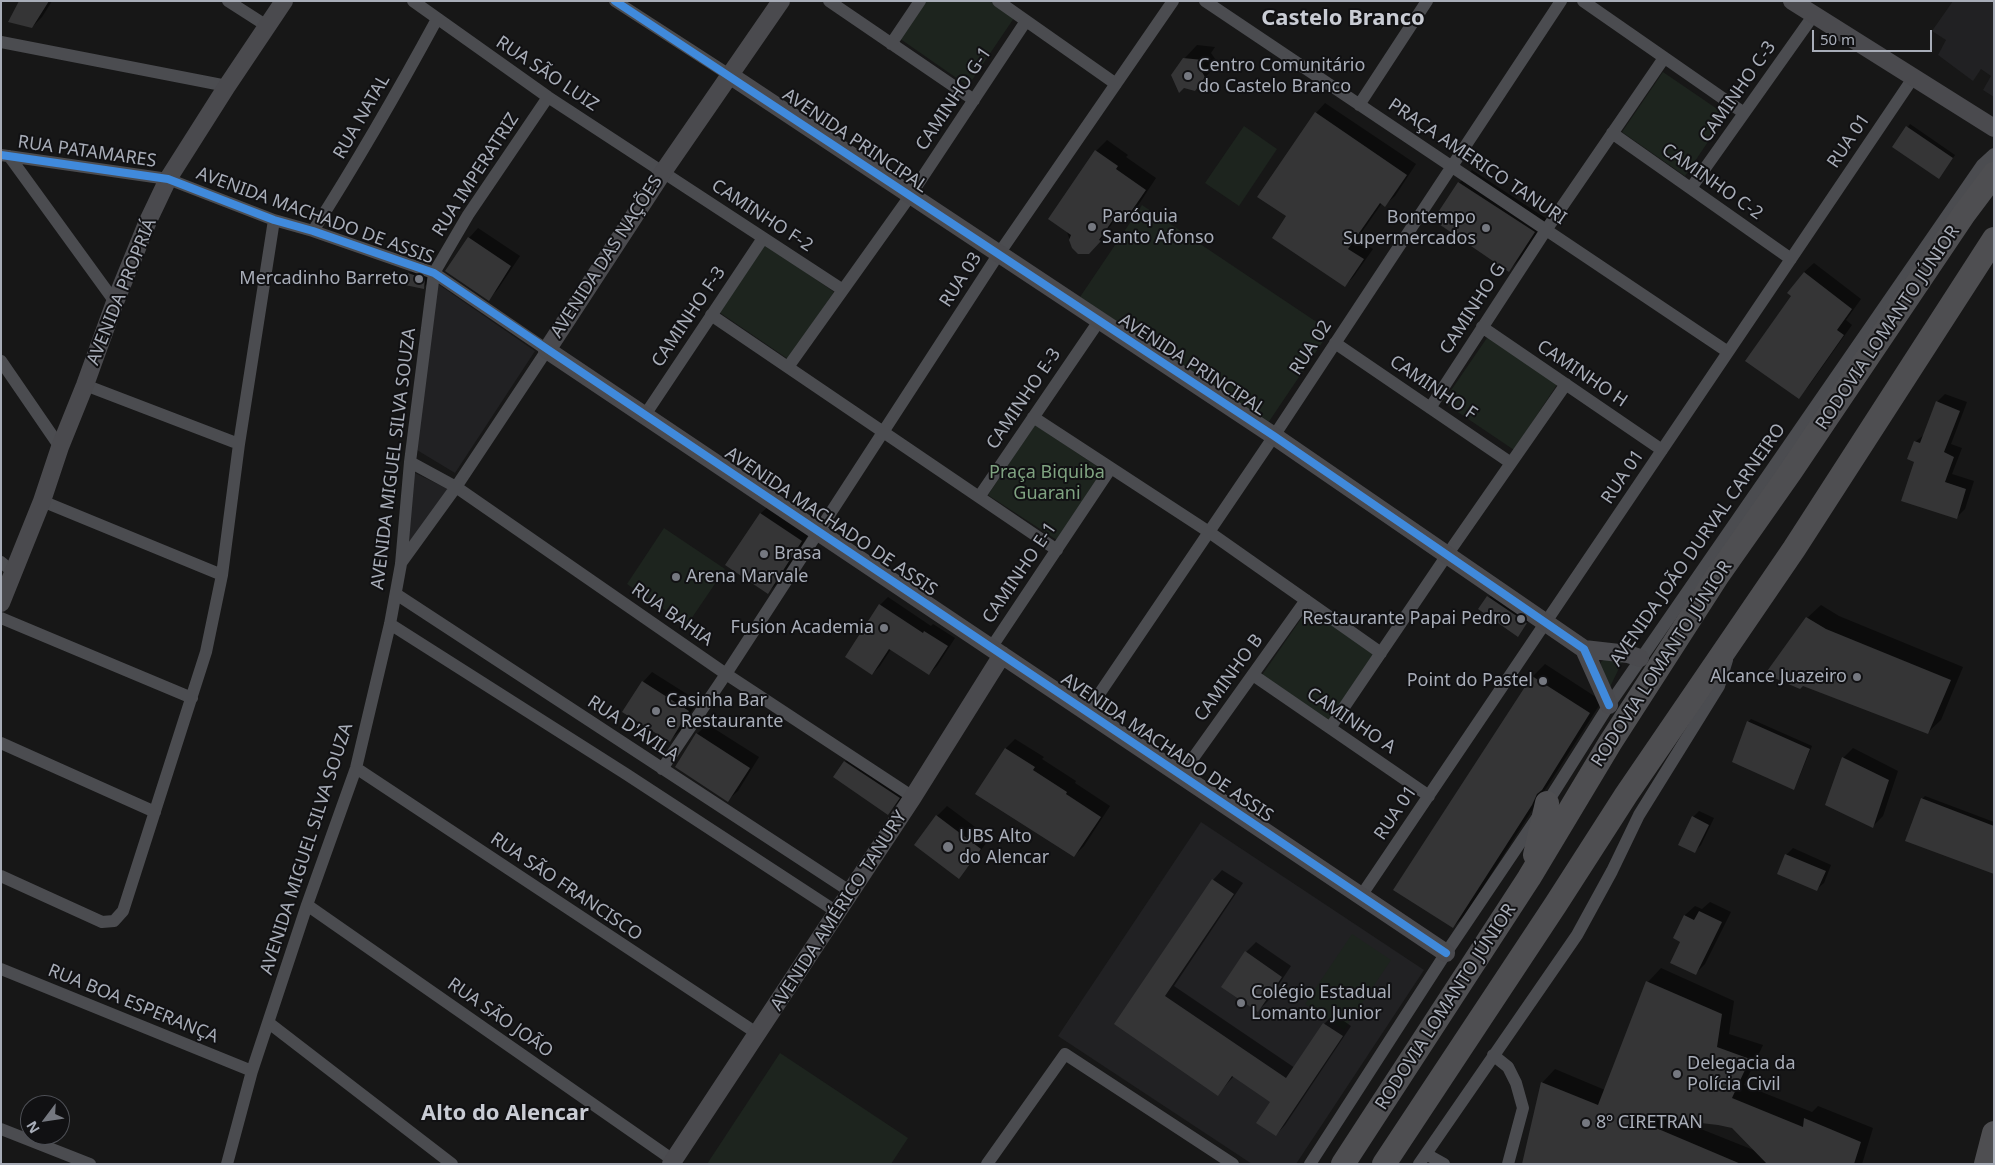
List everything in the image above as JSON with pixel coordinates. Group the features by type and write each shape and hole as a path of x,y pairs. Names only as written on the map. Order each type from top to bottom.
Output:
{"highway":[{"name":"RODOVIA LOMANTO JÚNIOR","path":"1343,1164 1505,916 1610,743 1718,575 1791,471 1964,214 1994,174"},
{"name":"RODOVIA LOMANTO JÚNIOR","path":"1384,1164 1674,723 1734,639 1994,239"},
{"path":"1529,878 1547,803"},
{"path":"1986,1164 1994,1133"}],"street":[{"path":"228,1 267,26"},
{"name":"AVENIDA PROPRIÁ","path":"3,593 7,567 42,502 60,448 115,302 148,221 168,179 284,1"},
{"name":"RUA SÃO LUIZ","path":"413,1 548,97 663,172"},
{"name":"AVENIDA DAS NAÇÕES","path":"401,564 456,486 663,172 781,1"},
{"path":"829,1 974,100"},
{"path":"891,44 920,1"},
{"path":"998,1 1116,84"},
{"name":"RUA 03","path":"662,769 819,532 998,255 1173,1"},
{"name":"PRAÇA AMERICO TANURI","path":"1206,1 1728,352"},
{"name":"RUA 02","path":"1087,712 1274,436 1561,1"},
{"path":"1583,1 1744,113"},
{"path":"1792,1 1813,16 1994,128"},
{"path":"619,2 730,76"},
{"path":"1359,104 1421,3"},
{"name":"CAMINHO C-3","path":"1691,188 1813,16"},
{"name":"RUA NATAL","path":"313,231 399,90 437,19"},
{"name":"CAMINHO G-1","path":"788,367 910,196 1026,21"},
{"path":"2,42 227,86"},
{"name":"CAMINHO G","path":"1430,408 1546,230 1664,58"},
{"name":"AVENIDA PRINCIPAL","path":"730,76 1274,436 1584,649"},
{"name":"RUA 01","path":"1362,896 1913,78"},
{"name":"RUA IMPERATRIZ","path":"434,273 468,215 548,97"},
{"name":"CAMINHO C-2","path":"1612,133 1791,259"},
{"name":"AVENIDA JOÃO DURVAL CARNEIRO","path":"1310,1164 1446,953 1547,803 1608,705 1982,165 1994,154"},
{"path":"5,156 115,302"},
{"name":"RUA PATAMARES","path":"5,156 168,179"},
{"name":"CAMINHO F-2","path":"663,172 843,290"},
{"name":"AVENIDA MACHADO DE ASSIS","path":"168,179 274,220 313,231 434,273 1446,953"},
{"path":"1,876 102,922 114,921 123,911 206,652 222,575 239,444 274,220"},
{"name":"CAMINHO F-3","path":"644,415 763,238"},
{"name":"AVENIDA MIGUEL SILVA SOUZA","path":"227,1164 252,1071 307,905 356,768 390,624 401,564 410,462 434,273"},
{"path":"711,315 1057,550"},
{"name":"CAMINHO E-3","path":"979,497 1099,321"},
{"name":"CAMINHO H","path":"1482,327 1662,450"},
{"name":"CAMINHO F","path":"1335,343 1511,463"},
{"path":"1,361 60,448"},
{"path":"1330,728 1566,384"},
{"path":"85,385 239,444"},
{"path":"1034,417 1209,532 1381,653"},
{"name":"RUA BAHIA","path":"410,462 456,486 726,674 913,797"},
{"name":"CAMINHO E-1","path":"997,652 1057,550 1111,468"},
{"path":"42,502 222,575"},
{"name":"RUA D'ÁVILA","path":"396,594 850,892"},
{"name":"CAMINHO B","path":"1181,775 1306,600"},
{"path":"1,618 192,698"},
{"path":"390,624 837,912"},
{"path":"1444,1164 1423,1159 1577,935 1639,816 1719,686 1734,639"},
{"path":"1608,705 1584,649 1628,654 1640,658"},
{"name":"AVENIDA AMÉRICO TANURY","path":"672,1162 913,797 997,652"},
{"name":"CAMINHO A","path":"1253,675 1429,796"},
{"path":"1,743 155,812"},
{"name":"RUA SÃO FRANCISCO","path":"356,768 758,1034"},
{"path":"681,810 693,789"},
{"name":"RUA SÃO JOÃO","path":"307,905 672,1162"},
{"name":"RUA BOA ESPERANÇA","path":"1,969 252,1071"},
{"path":"269,1023 452,1164"},
{"path":"987,1164 1064,1054 1232,1164"},
{"path":"1493,1055 1508,1067 1516,1084 1523,1108 1508,1164"},
{"path":"1,1129 90,1164"}],"shaded area":[{"path":"1953,1 1994,1 1994,97 1983,90 1991,76 1981,69 1973,81 1938,55 1946,40 1932,31"},
{"path":"435,282 535,351 455,473 412,447"},
{"path":"413,472 450,490 405,551"},
{"name":"Colégio Estadual Lomanto Junior","path":"1201,822 1424,970 1296,1164 1252,1164 1058,1036"}],"green space":[{"path":"924,1 990,1 1014,18 968,86 899,38"},
{"path":"1663,72 1726,115 1685,176 1622,132"},
{"path":"1244,126 1277,149 1239,206 1205,183"},
{"path":"1142,205 1330,331 1268,423 1080,297"},
{"path":"763,242 834,292 788,359 716,310"},
{"path":"1489,335 1558,383 1514,450 1443,402"},
{"name":"Praça Biquiba Guarani","path":"1035,425 1106,472 1060,542 988,495"},
{"name":"Arena Marvale","path":"664,528 725,569 687,625 627,584"},
{"path":"1310,606 1376,651 1328,721 1262,675"},
{"path":"1606,658 1623,660 1610,687 1600,667 1601,662"},
{"path":"1352,934 1391,960 1344,1030 1305,1004"},
{"path":"780,1053 908,1138 891,1164 707,1164"}],"building":[{"path":"19,1 49,1 32,28 8,22"},
{"name":"Centro Comunitário do Castelo Branco","path":"1183,58 1203,60 1199,67 1205,77 1195,91 1184,88 1179,93 1171,75"},
{"path":"1315,112 1407,175 1385,207 1380,203 1348,249 1364,259 1345,287 1272,238 1286,216 1257,197"},
{"path":"1906,126 1953,158 1939,179 1892,147"},
{"path":"1095,150 1118,166 1116,169 1146,190 1126,219 1117,214 1099,240 1101,241 1089,254 1078,254 1072,248 1069,240 1071,235 1048,219"},
{"name":"Bontempo Supermercados","path":"1458,182 1535,232 1509,272 1433,220"},
{"path":"468,237 511,266 489,301 445,271"},
{"path":"1804,272 1852,309 1837,330 1844,335 1799,399 1745,361 1791,296 1787,293"},
{"path":"408,273 425,279 424,289 405,285"},
{"path":"1936,401 1960,411 1944,452 1954,457 1945,482 1966,489 1957,519 1901,501 1914,462 1907,459 1914,441 1920,443"},
{"name":"Brasa","path":"760,513 802,541 768,594 725,565"},
{"path":"1487,596 1527,623 1518,637 1478,609"},
{"path":"879,604 923,633 924,631 948,646 929,675 889,649 872,675 845,657"},
{"name":"Alcance Juazeiro","path":"1806,617 1826,629 1951,680 1928,734 1803,686 1800,689 1765,674"},
{"path":"1532,676 1590,713 1453,928 1393,890"},
{"name":"Casinha Bar e Restaurante","path":"642,681 689,711 670,742 622,712"},
{"path":"1747,721 1810,749 1794,790 1732,762"},
{"path":"696,733 750,768 728,802 675,767"},
{"path":"1005,748 1035,767 1033,770 1101,817 1074,857 975,794"},
{"path":"1842,757 1889,780 1873,828 1825,805"},
{"path":"844,761 900,798 888,815 833,777"},
{"path":"1921,798 1994,826 1994,874 1905,841"},
{"name":"UBS Alto do Alencar","path":"936,815 981,849 959,879 914,845"},
{"path":"1692,816 1709,825 1695,853 1678,845"},
{"path":"1785,854 1826,871 1817,891 1777,874"},
{"path":"1212,879 1234,894 1165,996 1286,1078 1323,1023 1343,1036 1276,1136 1256,1123 1270,1102 1232,1076 1218,1096 1114,1024"},
{"path":"1699,911 1722,922 1696,975 1670,963 1680,942 1673,938 1684,915 1694,920"},
{"path":"1245,951 1282,977 1258,1012 1221,987"},
{"name":"Delegacia da Polícia Civil","path":"1646,981 1722,1014 1717,1047 1750,1059 1732,1098 1803,1127 1804,1118 1861,1142 1854,1164 1767,1164 1732,1128 1623,1114 1741,1164 1522,1164 1541,1082 1598,1105"}],"cycle path":[{"path":"615,1 1274,436 1584,649 1609,705"},
{"path":"1,155 168,179 274,220 313,231 434,273 1446,953"}],"place":[{"name":"Centro Comunitário do Castelo Branco","path":"1188,76"},
{"name":"Paróquia Santo Afonso","path":"1092,227"},
{"name":"Bontempo Supermercados","path":"1486,228"},
{"name":"Mercadinho Barreto","path":"419,279"},
{"name":"Brasa","path":"764,554"},
{"name":"Arena Marvale","path":"676,577"},
{"name":"Restaurante Papai Pedro","path":"1521,619"},
{"name":"Fusion Academia","path":"884,628"},
{"name":"Alcance Juazeiro","path":"1857,677"},
{"name":"Point do Pastel","path":"1543,681"},
{"name":"Casinha Bar e Restaurante","path":"656,711"},
{"name":"UBS Alto do Alencar","path":"948,847"},
{"name":"Colégio Estadual Lomanto Junior","path":"1241,1003"},
{"name":"Delegacia da Polícia Civil","path":"1677,1074"},
{"name":"8º CIRETRAN","path":"1586,1123"}],"district":[{"name":"Castelo Branco","path":"1343,19"},
{"name":"Alto do Alencar","path":"505,1114"}]}
